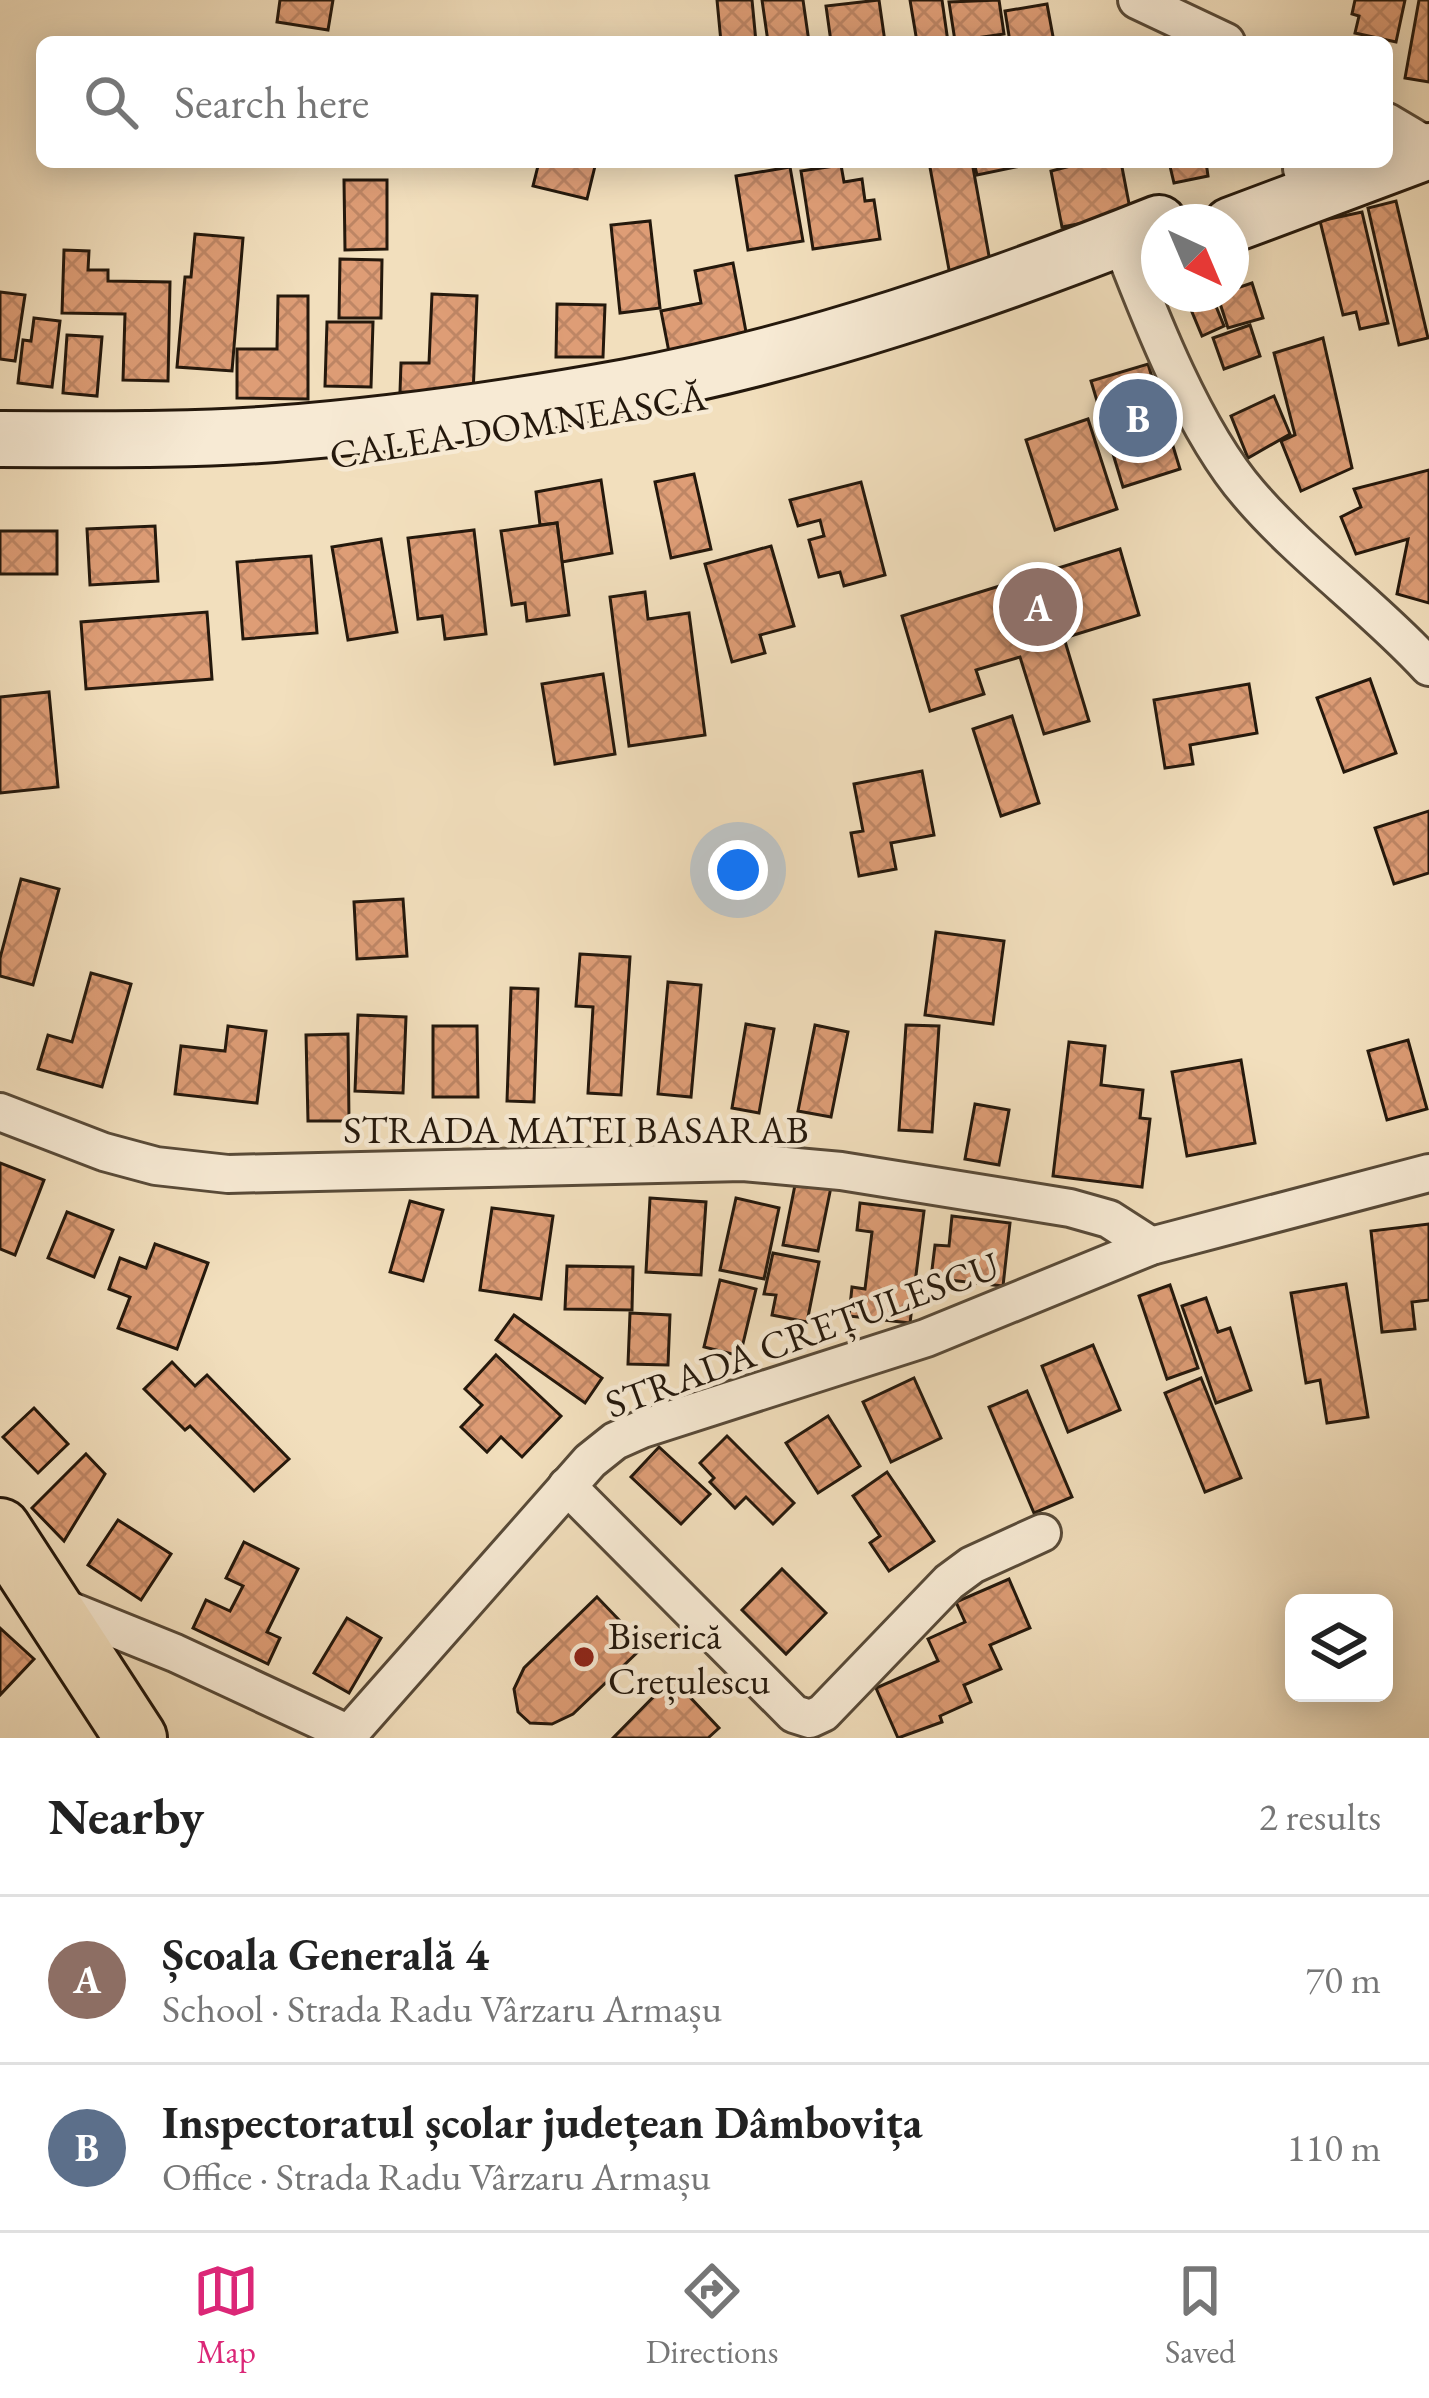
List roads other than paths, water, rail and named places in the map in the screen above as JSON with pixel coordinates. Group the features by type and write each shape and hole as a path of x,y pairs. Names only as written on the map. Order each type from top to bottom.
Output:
{"main road":[{"path":"1224,204 1301,168"},
{"path":"1249,216 1345,168"},
{"path":"0,439 271,434 429,418 630,386 876,322 1141,241"},
{"name":"CALEA DOMNEASCĂ","path":"0,468 271,462 434,445 621,417 759,385 922,338 1141,242"},
{"path":"0,1529 136,1738"}],"street":[{"path":"1137,0 1213,36"},
{"path":"1163,312 1176,367 1233,475 1270,518 1429,667"},
{"name":"STRADA MATEI BASARAB","path":"0,1112 104,1152 156,1166 228,1174 742,1162 841,1171 1070,1208 1109,1219 1151,1246"},
{"path":"1151,1246 1429,1174"},
{"name":"STRADA CREȚULESCU","path":"50,1603 175,1652 349,1734 590,1460 615,1441 926,1338 1151,1246"},
{"path":"567,1486 794,1714 810,1720 823,1713 949,1582 972,1565 1042,1533"}],"place":[{"name":"Inspectoratul școlar județean Dâmbovița","path":"1138,418"},
{"name":"Școala Generală 4","path":"1038,607"},
{"name":"Biserică Crețulescu","path":"584,1657"}]}
